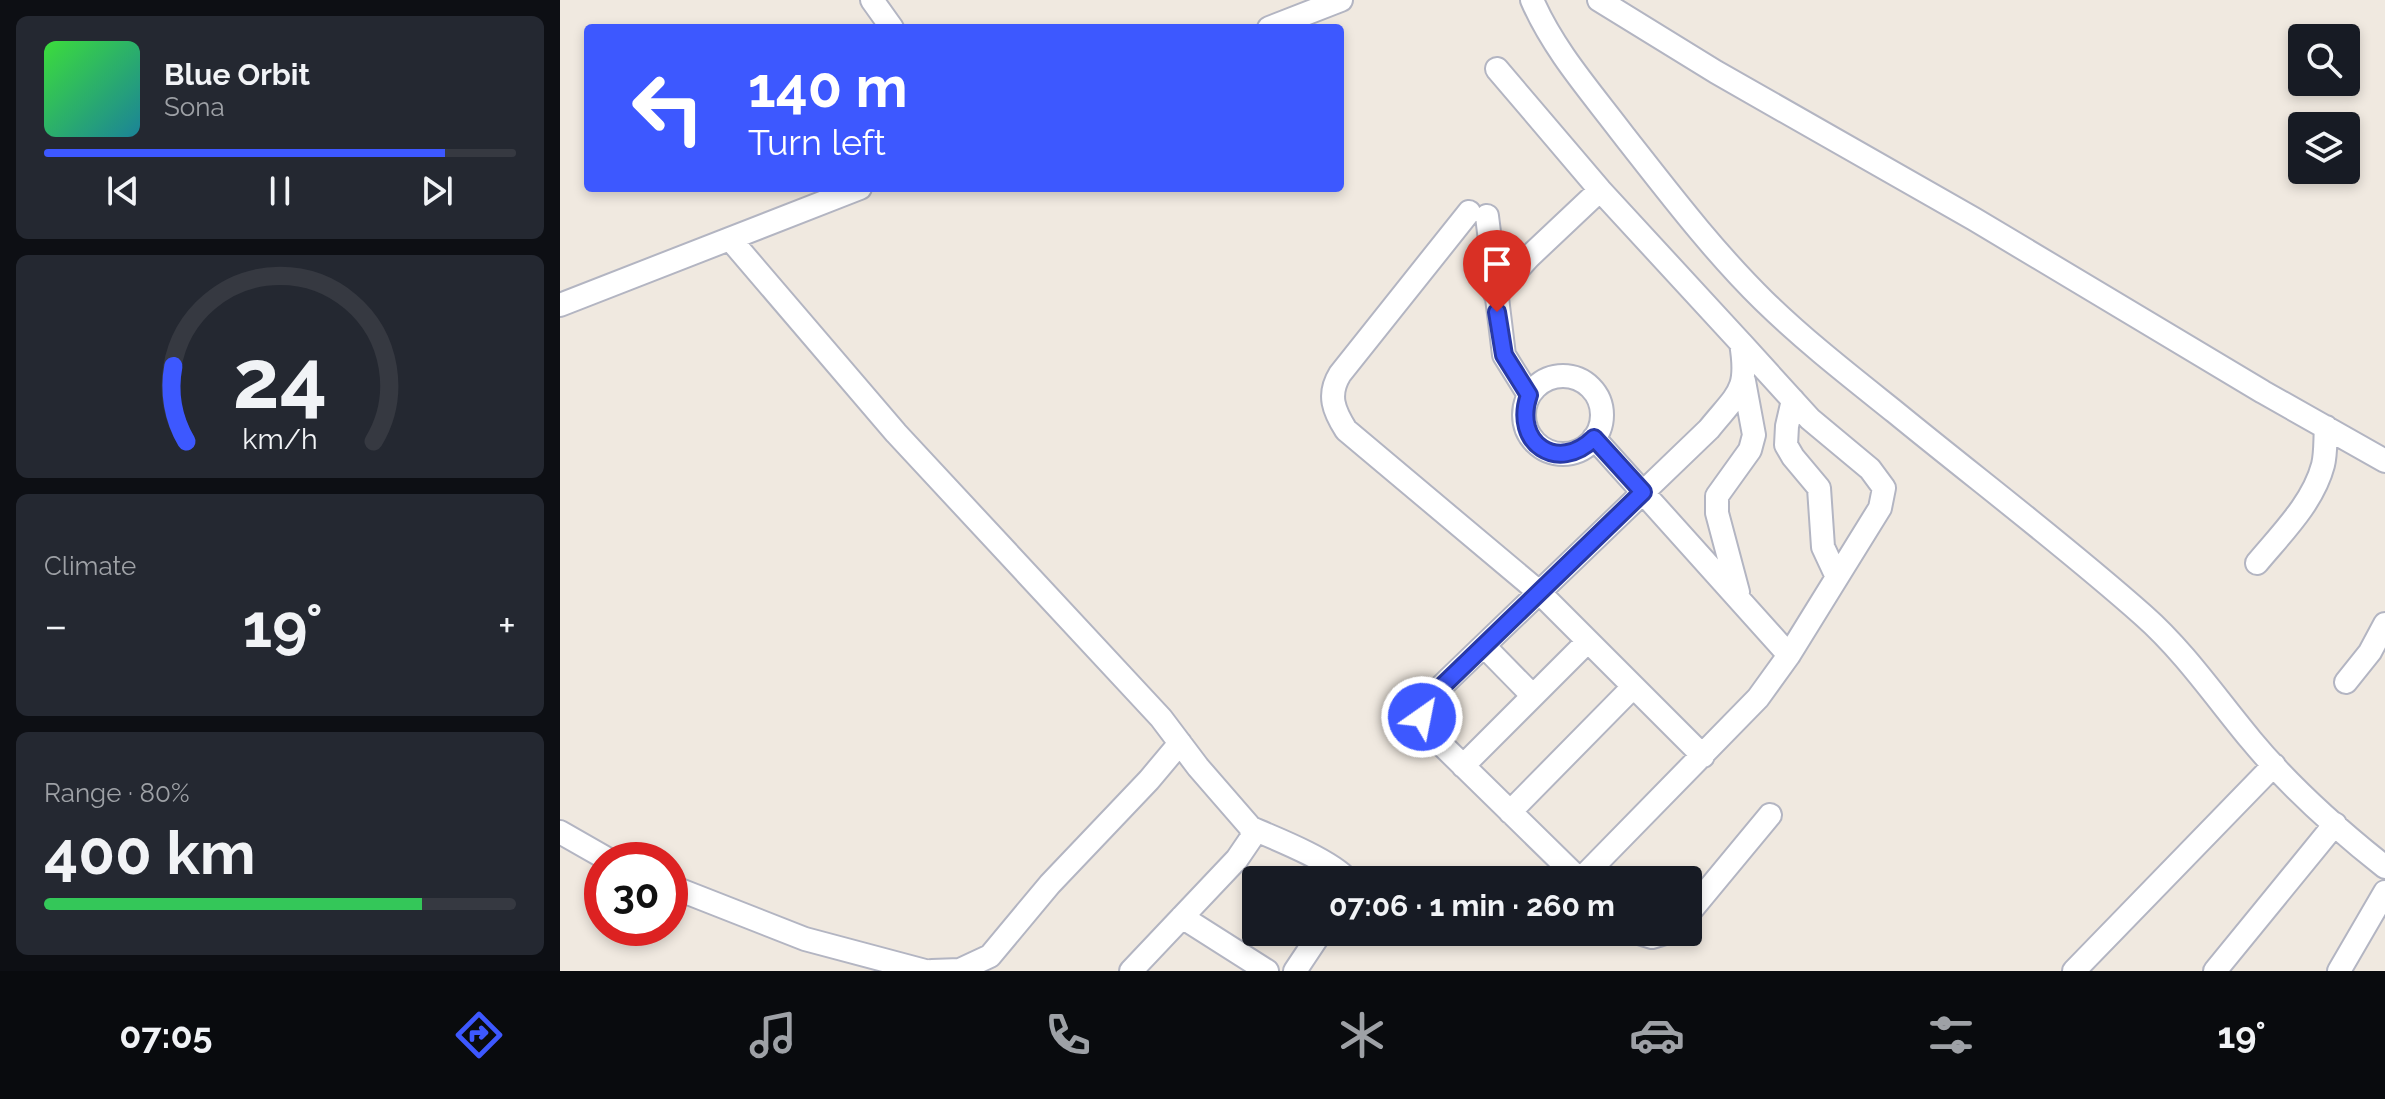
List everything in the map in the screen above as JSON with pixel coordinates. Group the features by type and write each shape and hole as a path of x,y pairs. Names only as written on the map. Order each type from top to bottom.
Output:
{"street":[{"path":"872,0 889,24"},
{"path":"1279,24 1341,0"},
{"path":"1532,0 1542,24 1565,58 1625,137 1719,252 1763,299 1808,342 2059,543 2145,617 2174,645 2274,765 2335,824 2382,859"},
{"path":"1599,0 1716,72 1974,219 2385,461"},
{"path":"1497,69 1600,190 1810,419 1870,469 1884,488 1880,508 1789,655 1758,698 1594,866"},
{"path":"1495,294 1538,248 1600,190"},
{"path":"560,305 850,192"},
{"path":"1529,395 1504,355 1478,214 1340,374 1331,394 1334,411 1346,430 1540,593 1703,756"},
{"path":"730,239 896,433 1161,718 1251,828 1291,845 1325,866"},
{"path":"1738,597 1717,513 1717,496 1750,450 1754,435 1741,343"},
{"path":"1564,376 1590,387 1598,399 1601,412 1600,426 1594,438 1585,448 1573,453 1547,451 1536,444 1524,421 1529,395 1538,385 1564,376"},
{"path":"1566,866 1439,742 1422,717 1430,698 1709,429 1744,381"},
{"path":"1793,400 1786,445 1819,488 1823,547 1837,577"},
{"path":"2257,563 2309,496 2324,462 2326,427"},
{"path":"1594,438 1789,655"},
{"path":"1744,457 1762,448 1777,449 1793,457"},
{"path":"2346,682 2370,652 2385,624"},
{"path":"1463,766 1588,641"},
{"path":"1484,646 1533,696"},
{"path":"1510,812 1633,687"},
{"path":"932,971 960,970 990,956 1050,884 1180,743"},
{"path":"2074,971 2274,765"},
{"path":"1702,897 1770,815"},
{"path":"2215,971 2335,824"},
{"path":"1131,971 1248,846 1252,837 1251,828"},
{"path":"560,832 584,846"},
{"path":"2339,971 2385,892"},
{"path":"688,893 805,939 925,971"},
{"path":"1182,917 1239,964 1267,971"},
{"path":"1295,971 1312,946"}],"route":[{"path":"1422,717 1430,698 1643,492 1594,438 1585,448 1573,453 1547,451 1536,444 1524,421 1529,395 1504,355 1497,312"}]}
